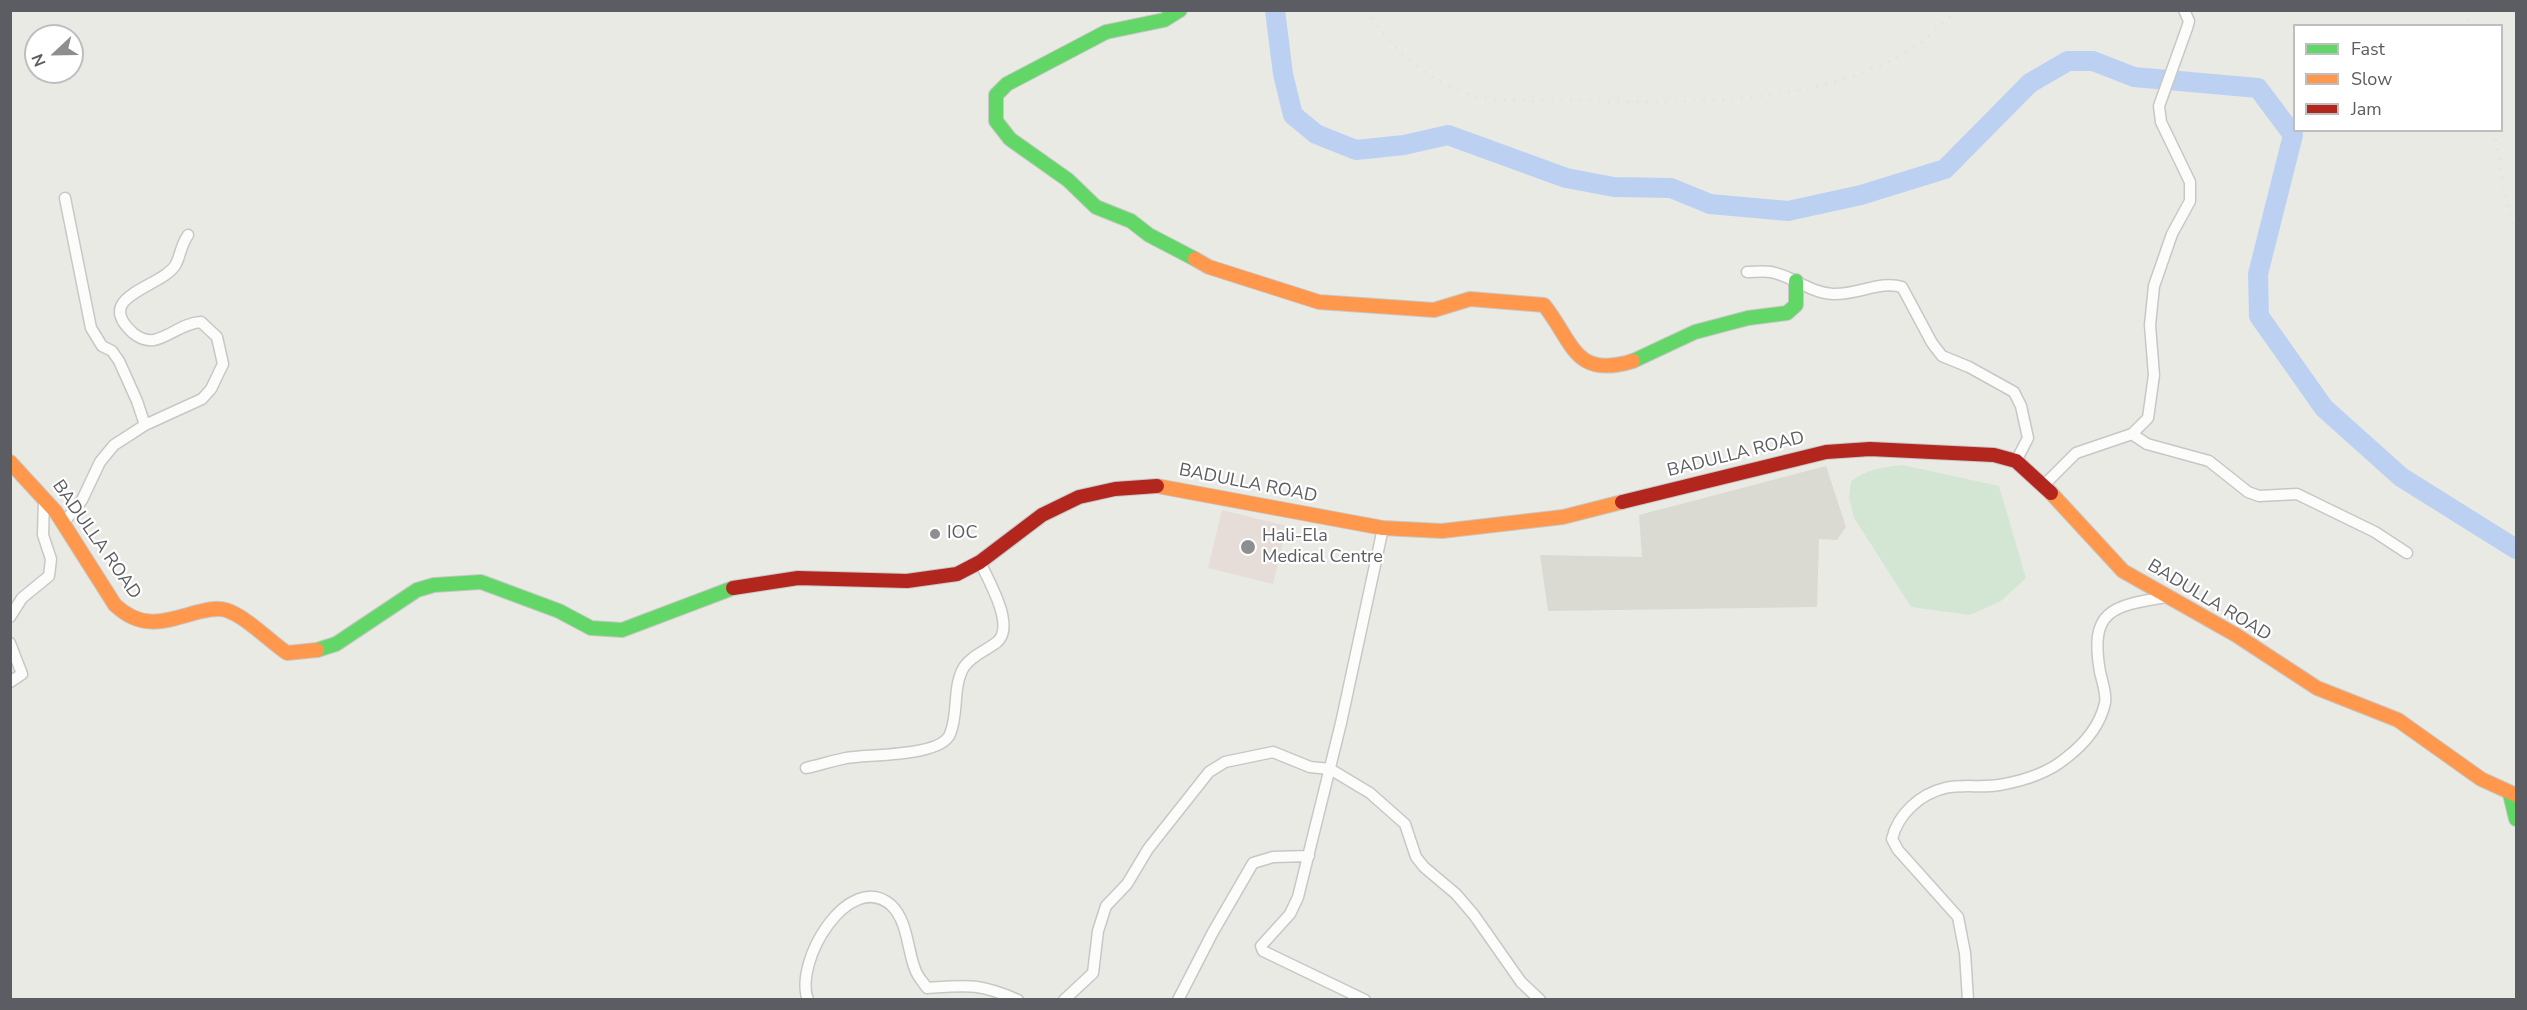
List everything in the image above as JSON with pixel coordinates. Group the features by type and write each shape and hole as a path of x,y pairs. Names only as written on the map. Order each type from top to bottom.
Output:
{"main road":[{"path":"1180,10 1164,20 1106,32 1028,71 1007,84 996,95 996,121 1010,139 1068,180 1096,207 1131,221 1149,235 1209,267 1319,302 1434,310 1470,299 1545,305 1587,364 1594,367 1630,362 1685,336 1763,314 1787,314 1796,305 1796,281"},
{"name":"BADULLA ROAD","path":"10,462 43,493 65,521 115,605 127,616 157,623 208,609 224,609 243,618 287,653 312,652 336,644 417,590 434,585 481,582 560,611 591,628 622,630 739,586 798,578 916,580 957,574 980,562 1042,515 1079,496 1115,489 1162,486 1383,528 1442,531 1563,517 1826,452 1893,450 1994,455 2016,461 2044,485 2123,571 2236,635 2317,688 2398,720 2481,779 2513,794"},
{"path":"2513,794 2517,819"}],"street":[{"path":"2044,485 2076,453 2133,434 2148,418 2154,375 2150,325 2154,286 2172,234 2190,201 2190,182 2161,122 2159,106 2189,21 2184,10"},
{"path":"65,198 91,328 102,346 112,351 119,361 145,425"},
{"path":"65,521 82,500 100,462 114,445 145,425 202,399 212,389 223,364 217,338 201,322 190,322 154,340 140,339 123,324 121,310 125,299 168,273 176,264 180,247 188,235"},
{"path":"1747,272 1771,272 1815,291 1832,294 1855,293 1890,283 1902,287 1932,343 1942,356 1969,367 2014,392 2022,406 2028,438 2016,461"},
{"path":"2133,434 2147,444 2209,461 2248,492 2259,496 2297,494 2375,532 2407,553"},
{"path":"10,617 22,598 50,576 51,559 43,535 45,508 43,493"},
{"path":"1365,999 1263,951 1261,946 1290,914 1298,897 1330,769 1383,528"},
{"path":"806,768 847,758 922,750 944,742 950,735 959,678 965,665 999,640 1004,633 1002,610 980,562"},
{"path":"1968,999 1965,953 1958,917 1898,850 1892,839 1895,826 1903,813 1919,801 1945,788 1998,786 2037,776 2079,748 2094,730 2106,702 2096,647 2099,626 2110,613 2127,603 2167,597"},
{"path":"10,642 22,674 10,682"},
{"path":"1064,999 1093,974 1098,931 1106,906 1127,884 1148,849 1209,772 1225,762 1273,753 1310,767 1330,769 1370,793 1405,824 1416,857 1424,867 1456,894 1474,915 1521,982 1540,999"},
{"path":"1178,999 1253,863 1273,857 1309,856"},
{"path":"808,999 805,981 810,957 826,928 850,902 863,896 878,897 892,906 907,934 915,970 927,988 975,985 994,989 1018,999"}],"shaded area":[{"path":"1826,466 1846,527 1837,540 1819,539 1817,607 1548,611 1540,555 1642,557 1639,515"},
{"name":"Hali-Ela Medical Centre","path":"1222,510 1287,526 1273,584 1208,568"}],"green space":[{"path":"1903,465 1999,486 2026,578 2001,601 1970,615 1911,607 1854,518 1849,498 1851,481 1857,477 1876,469"}],"waterway":[{"path":"1275,10 1283,74 1293,115 1316,134 1356,150 1404,145 1448,135 1566,178 1614,187 1671,188 1710,204 1788,211 1861,195 1945,169 2030,83 2068,61 2093,61 2134,77 2258,88 2293,135 2258,274 2259,316 2324,408 2401,477 2516,549"}],"railway":[{"path":"1366,10 1384,35 1414,64 1439,81 1466,93 1514,100 1661,102 1743,98 1824,85 1862,73 1900,56 1923,41 1957,10"},
{"path":"2464,10 2469,24"},
{"path":"2494,132 2508,212 2516,234"}],"traffic: fast":[{"path":"1180,10 1164,20 1106,32 1007,84 996,95 996,121 1010,139 1068,180 1096,207 1131,221 1149,235 1195,259"},
{"path":"1633,361 1695,332 1748,318 1787,313 1796,305 1796,281"},
{"path":"317,650 336,644 417,590 434,585 481,582 559,611 591,628 622,630 733,588"},
{"path":"2510,794 2516,819"}],"traffic: slow":[{"path":"1195,259 1209,267 1319,302 1434,310 1470,299 1544,305 1570,344 1587,361 1598,365 1633,361"},
{"path":"10,462 56,512 115,605 125,613 135,618 155,622 208,610 223,609 242,618 287,653 317,650"},
{"path":"1157,486 1383,528 1442,531 1563,517 1622,502"},
{"path":"2051,493 2123,571 2236,635 2317,688 2398,720 2481,779 2516,795"}],"traffic: jam":[{"path":"1622,502 1826,452 1870,449 1994,455 2016,461 2051,493"},
{"path":"733,588 798,578 907,581 957,574 980,562 1042,515 1079,497 1115,489 1157,486"}],"place":[{"name":"IOC","path":"935,534"},
{"name":"Hali-Ela Medical Centre","path":"1248,547"}]}
